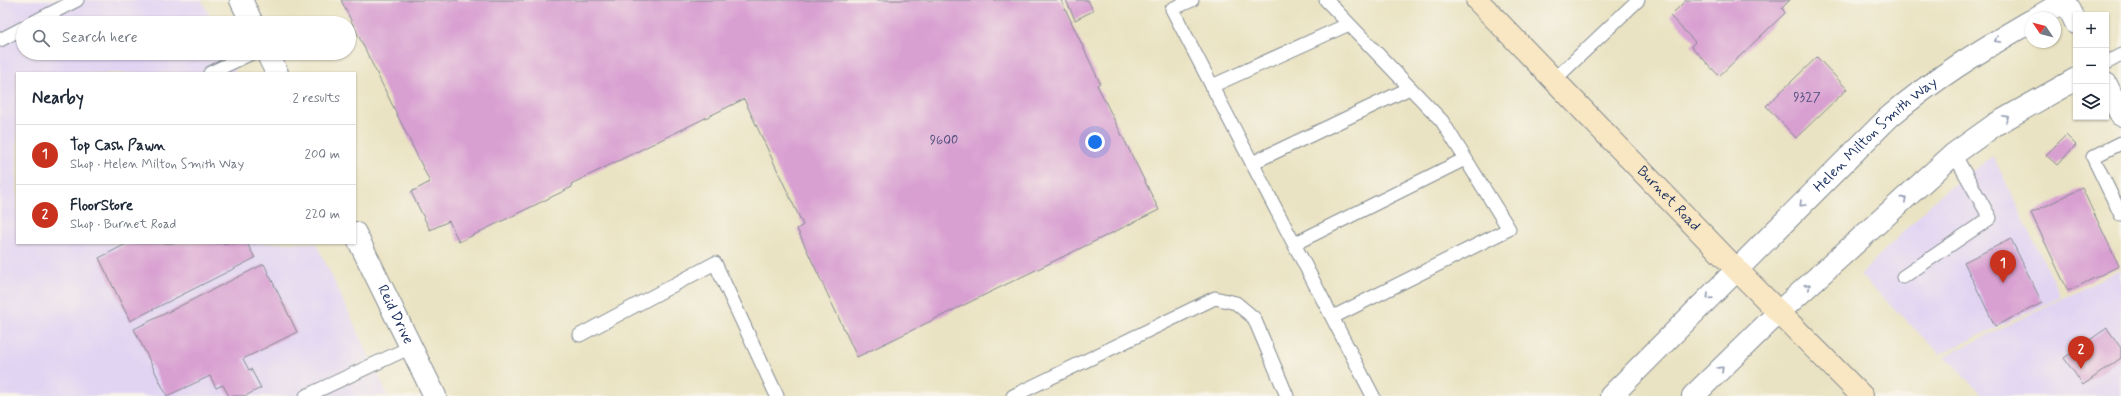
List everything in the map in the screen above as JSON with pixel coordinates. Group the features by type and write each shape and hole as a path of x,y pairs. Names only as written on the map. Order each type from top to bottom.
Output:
{"main road":[{"name":"Burnet Road","path":"1477,0 1737,270 1862,396"}],"street":[{"path":"241,0 249,16"},
{"path":"2046,12 2066,0 2073,16"},
{"name":"Helen Milton Smith Way","path":"1611,396 1888,118 1918,93 1974,54 2025,24"},
{"path":"270,60 276,72"},
{"path":"1693,396 1779,312 1954,154 1996,124 2073,81"},
{"path":"2109,90 2121,115"},
{"name":"Reid Drive","path":"356,235 435,396"}],"lane":[{"path":"46,16 77,0"},
{"path":"1192,0 1172,9 1373,396"},
{"path":"1326,0 1442,121 1509,229 1333,317"},
{"path":"1554,80 1638,0"},
{"path":"1212,86 1349,24"},
{"path":"0,40 16,32"},
{"path":"2109,61 2121,55"},
{"path":"212,72 237,60"},
{"path":"1252,163 1410,88"},
{"path":"2121,143 2093,157 2121,215"},
{"path":"1902,277 1990,218 1954,154"},
{"path":"1294,244 1465,159"},
{"path":"580,335 715,263 777,396"},
{"path":"1013,396 1215,298 1236,303 1254,318 1287,396"},
{"path":"306,396 410,347"}],"shaded area":[{"path":"0,0 202,0 210,16 16,16 16,60 230,60 236,72 16,72 16,244 316,244 388,396 0,396"},
{"path":"1993,156 2061,297 1940,354 1860,275 1939,196"},
{"path":"2121,269 2121,396 1983,396 1945,356"}],"building":[{"path":"341,0 1061,0 1100,83 1097,85 1159,210 857,357 797,229 803,225 744,99 571,184 572,187 459,242 449,221 430,230 411,192 430,182 356,31 356,16 349,16"},
{"path":"1066,0 1088,0 1093,11 1075,20"},
{"path":"1686,0 1790,0 1782,8 1785,13 1719,76 1691,46 1695,42 1670,16"},
{"path":"1817,57 1847,89 1796,138 1766,106"},
{"path":"2066,135 2076,145 2057,165 2046,155"},
{"path":"2082,188 2119,266 2068,291 2031,213"},
{"path":"2011,239 2042,303 1995,326 1964,262"},
{"path":"126,244 248,244 255,258 130,321 99,258"},
{"path":"264,264 297,332 243,359 249,370 251,369 261,388 245,396 229,396 223,385 216,388 210,376 167,396 134,329"},
{"path":"2107,328 2121,348 2121,358 2083,385 2064,358"}],"place":[{"name":"Top Cash Pawn","path":"2003,283"},
{"name":"FloorStore","path":"2081,369"}]}
